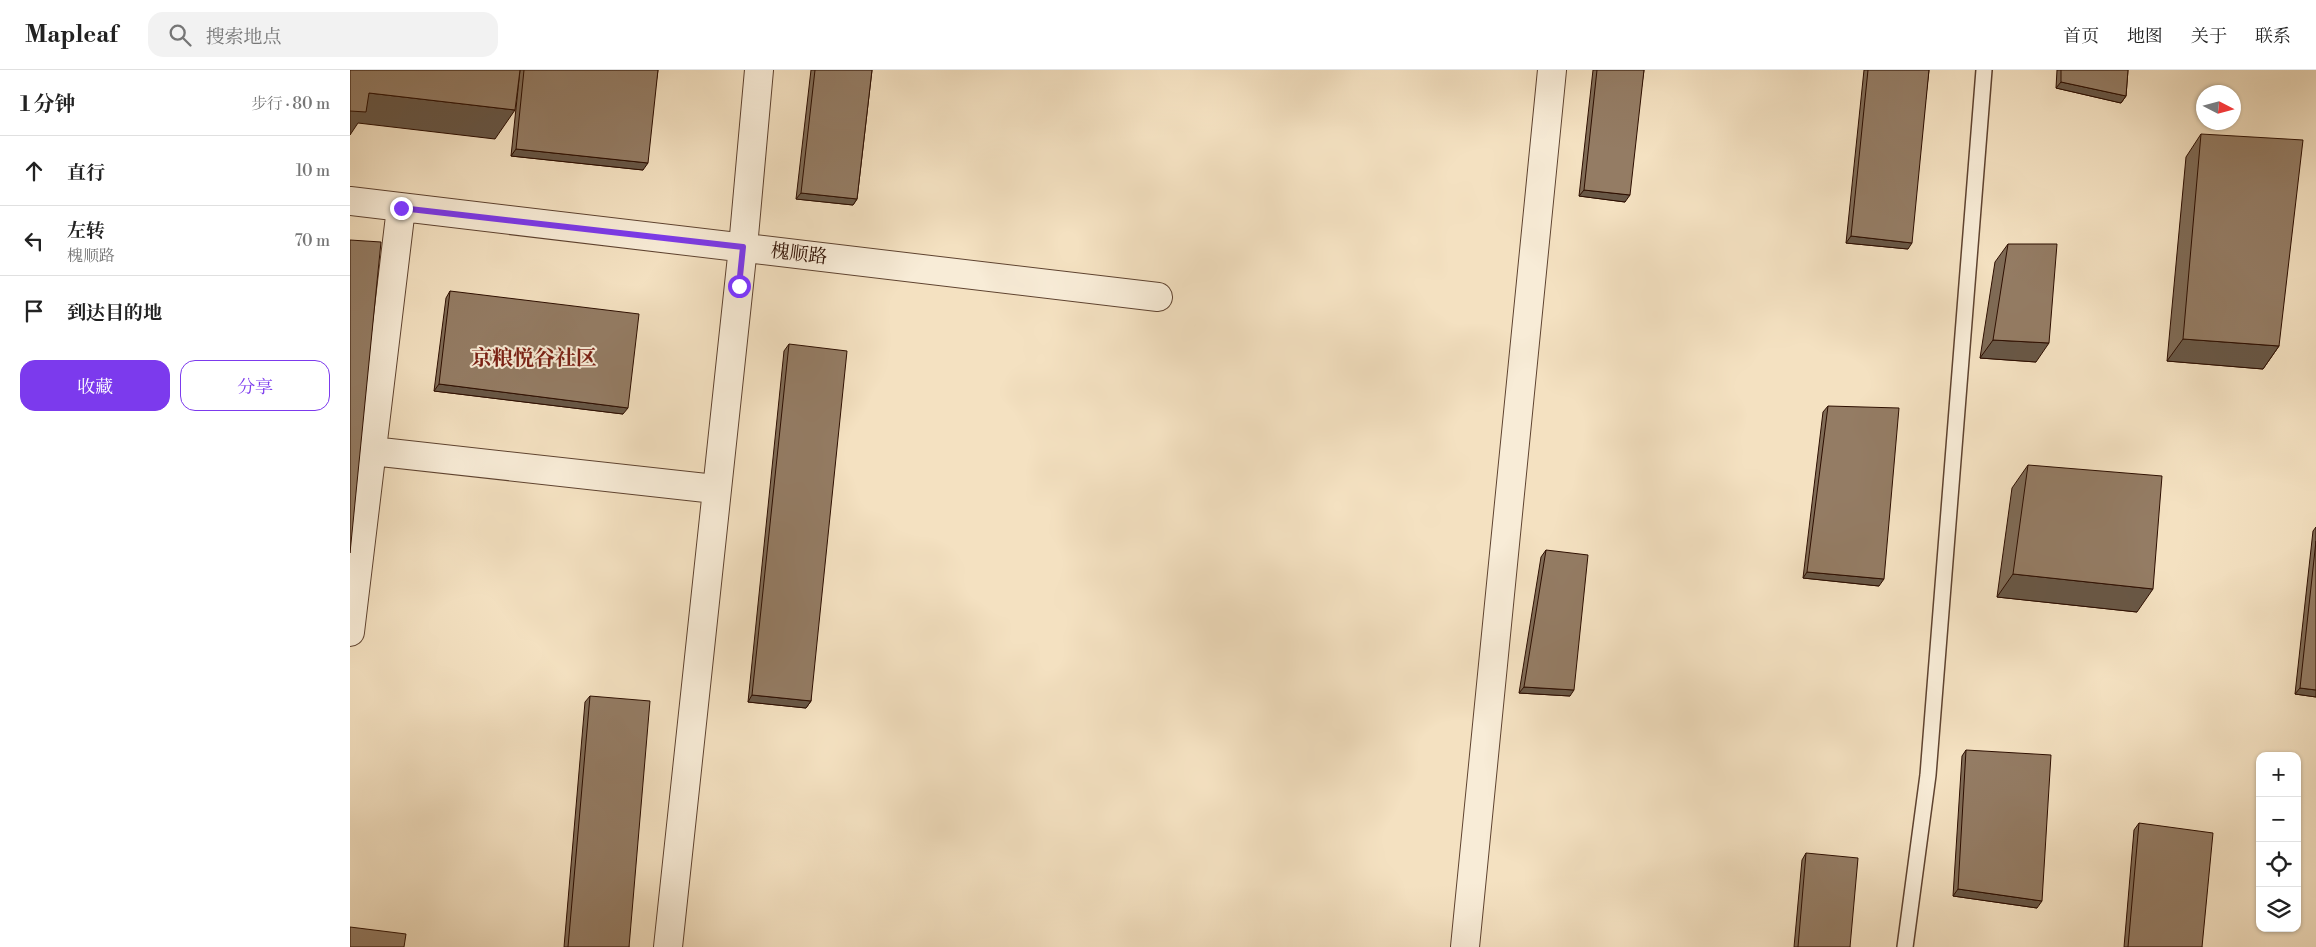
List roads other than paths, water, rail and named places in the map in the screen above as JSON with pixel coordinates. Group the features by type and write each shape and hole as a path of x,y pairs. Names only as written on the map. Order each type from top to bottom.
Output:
{"street":[{"path":"668,947 715,489 743,247 759,70"},
{"path":"1465,947 1552,70"},
{"name":"槐顺路","path":"350,201 1158,297"},
{"path":"350,632 401,208"},
{"path":"372,451 715,489"}],"lane":[{"path":"1906,947 1928,775 1984,70"}],"district":[{"name":"京粮悦谷社区","path":"534,359"}]}
